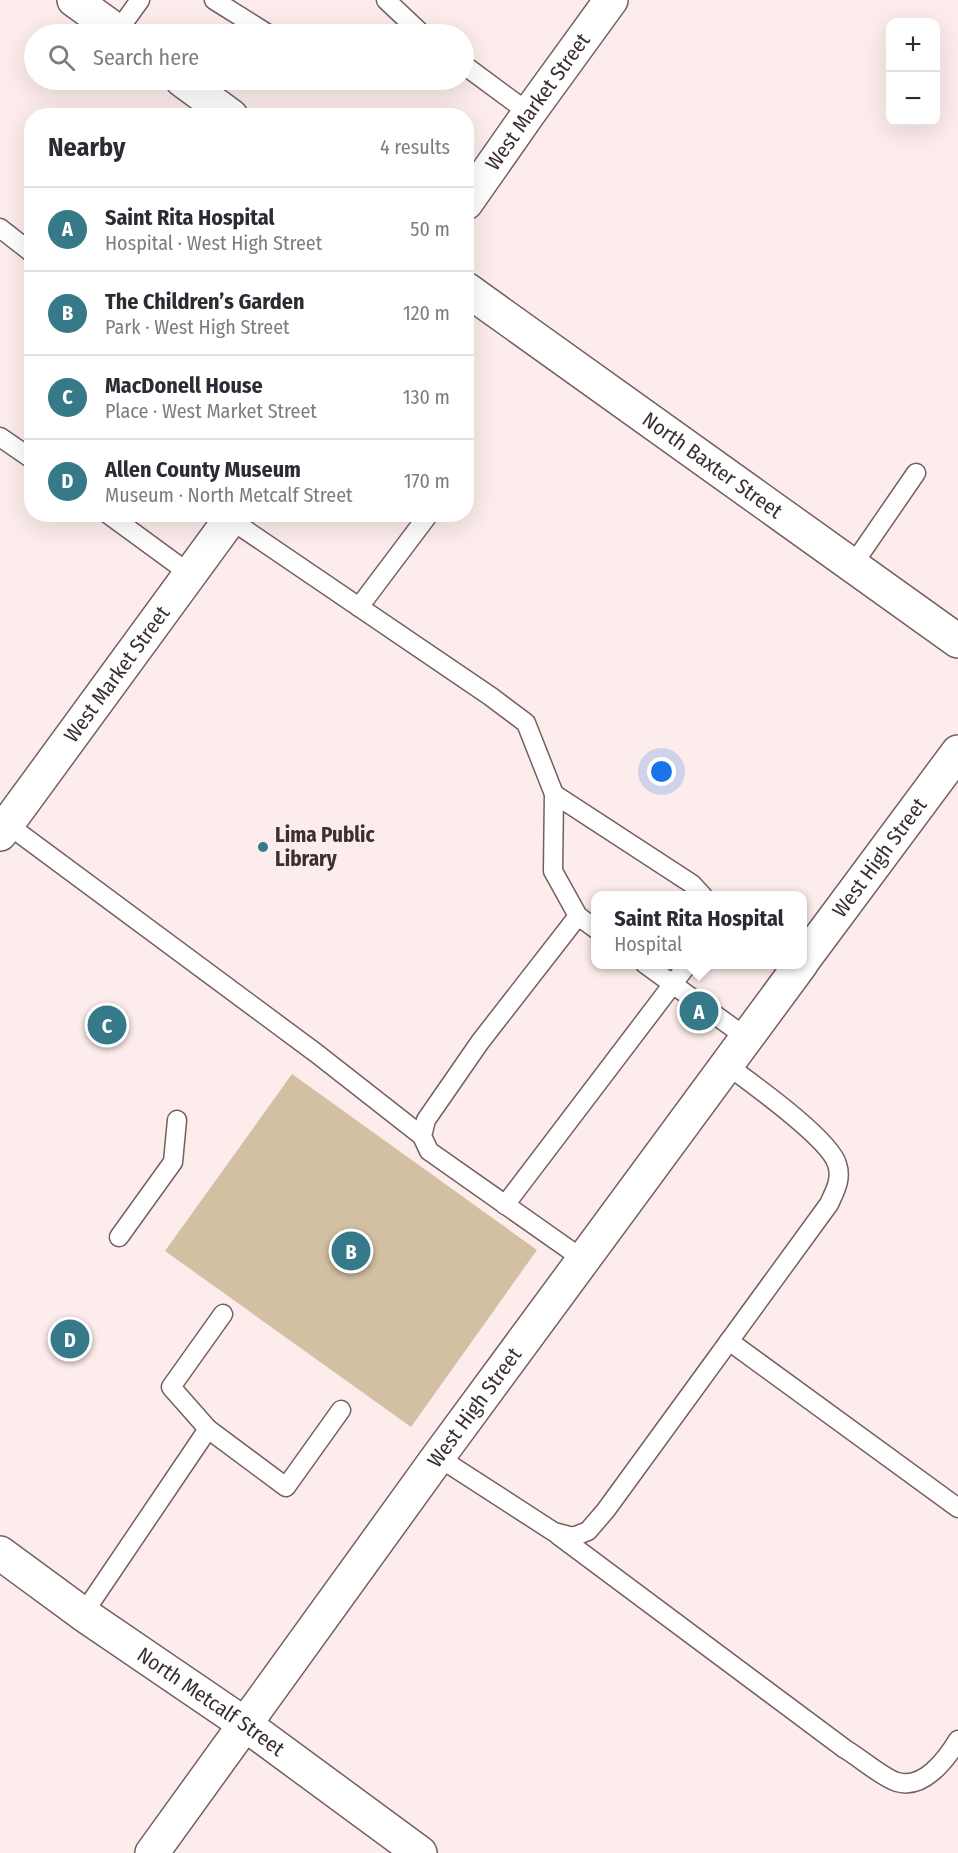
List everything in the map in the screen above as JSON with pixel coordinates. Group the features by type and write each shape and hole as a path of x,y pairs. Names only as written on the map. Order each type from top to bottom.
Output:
{"street":[{"path":"74,0 107,24"},
{"name":"West Market Street","path":"474,192 611,0"},
{"path":"196,90 220,108"},
{"name":"North Baxter Street","path":"474,295 958,641"},
{"name":"West Market Street","path":"4,830 228,522"},
{"name":"West High Street","path":"807,956 958,752"},
{"name":"West High Street","path":"152,1853 438,1457 798,969"},
{"name":"North Metcalf Street","path":"0,1553 83,1614 246,1725 420,1853"}],"lane":[{"path":"125,24 140,0"},
{"path":"214,0 252,24"},
{"path":"386,0 411,24"},
{"path":"474,72 529,113"},
{"path":"0,228 24,247"},
{"path":"0,436 24,453"},
{"path":"852,566 916,473"},
{"path":"119,522 190,574"},
{"path":"239,522 526,723 554,794 553,871 578,916 591,925"},
{"path":"359,607 423,522"},
{"path":"554,794 692,884 698,891"},
{"path":"4,830 316,1053 422,1136 429,1151 584,1260"},
{"path":"422,1136 426,1119 446,1088 578,916"},
{"path":"652,969 747,1038"},
{"path":"505,1205 684,969"},
{"path":"554,1532 573,1537 588,1531 627,1482 829,1204 839,1181 837,1163 824,1145 772,1098 727,1065"},
{"path":"119,1237 173,1162 177,1120"},
{"path":"224,1314 171,1387 208,1429 286,1487 341,1410"},
{"path":"729,1341 958,1508"},
{"path":"83,1614 208,1429"},
{"path":"438,1457 554,1532 845,1749 895,1781 909,1784 929,1775 958,1740"}],"shaded area":[{"path":"292,1074 537,1250 411,1427 165,1251"}],"place":[{"name":"Lima Public Library","path":"263,847"},
{"name":"Saint Rita Hospital","path":"699,1011"},
{"name":"MacDonell House","path":"107,1025"},
{"name":"The Children’s Garden","path":"351,1251"},
{"name":"Allen County Museum","path":"70,1339"}]}
